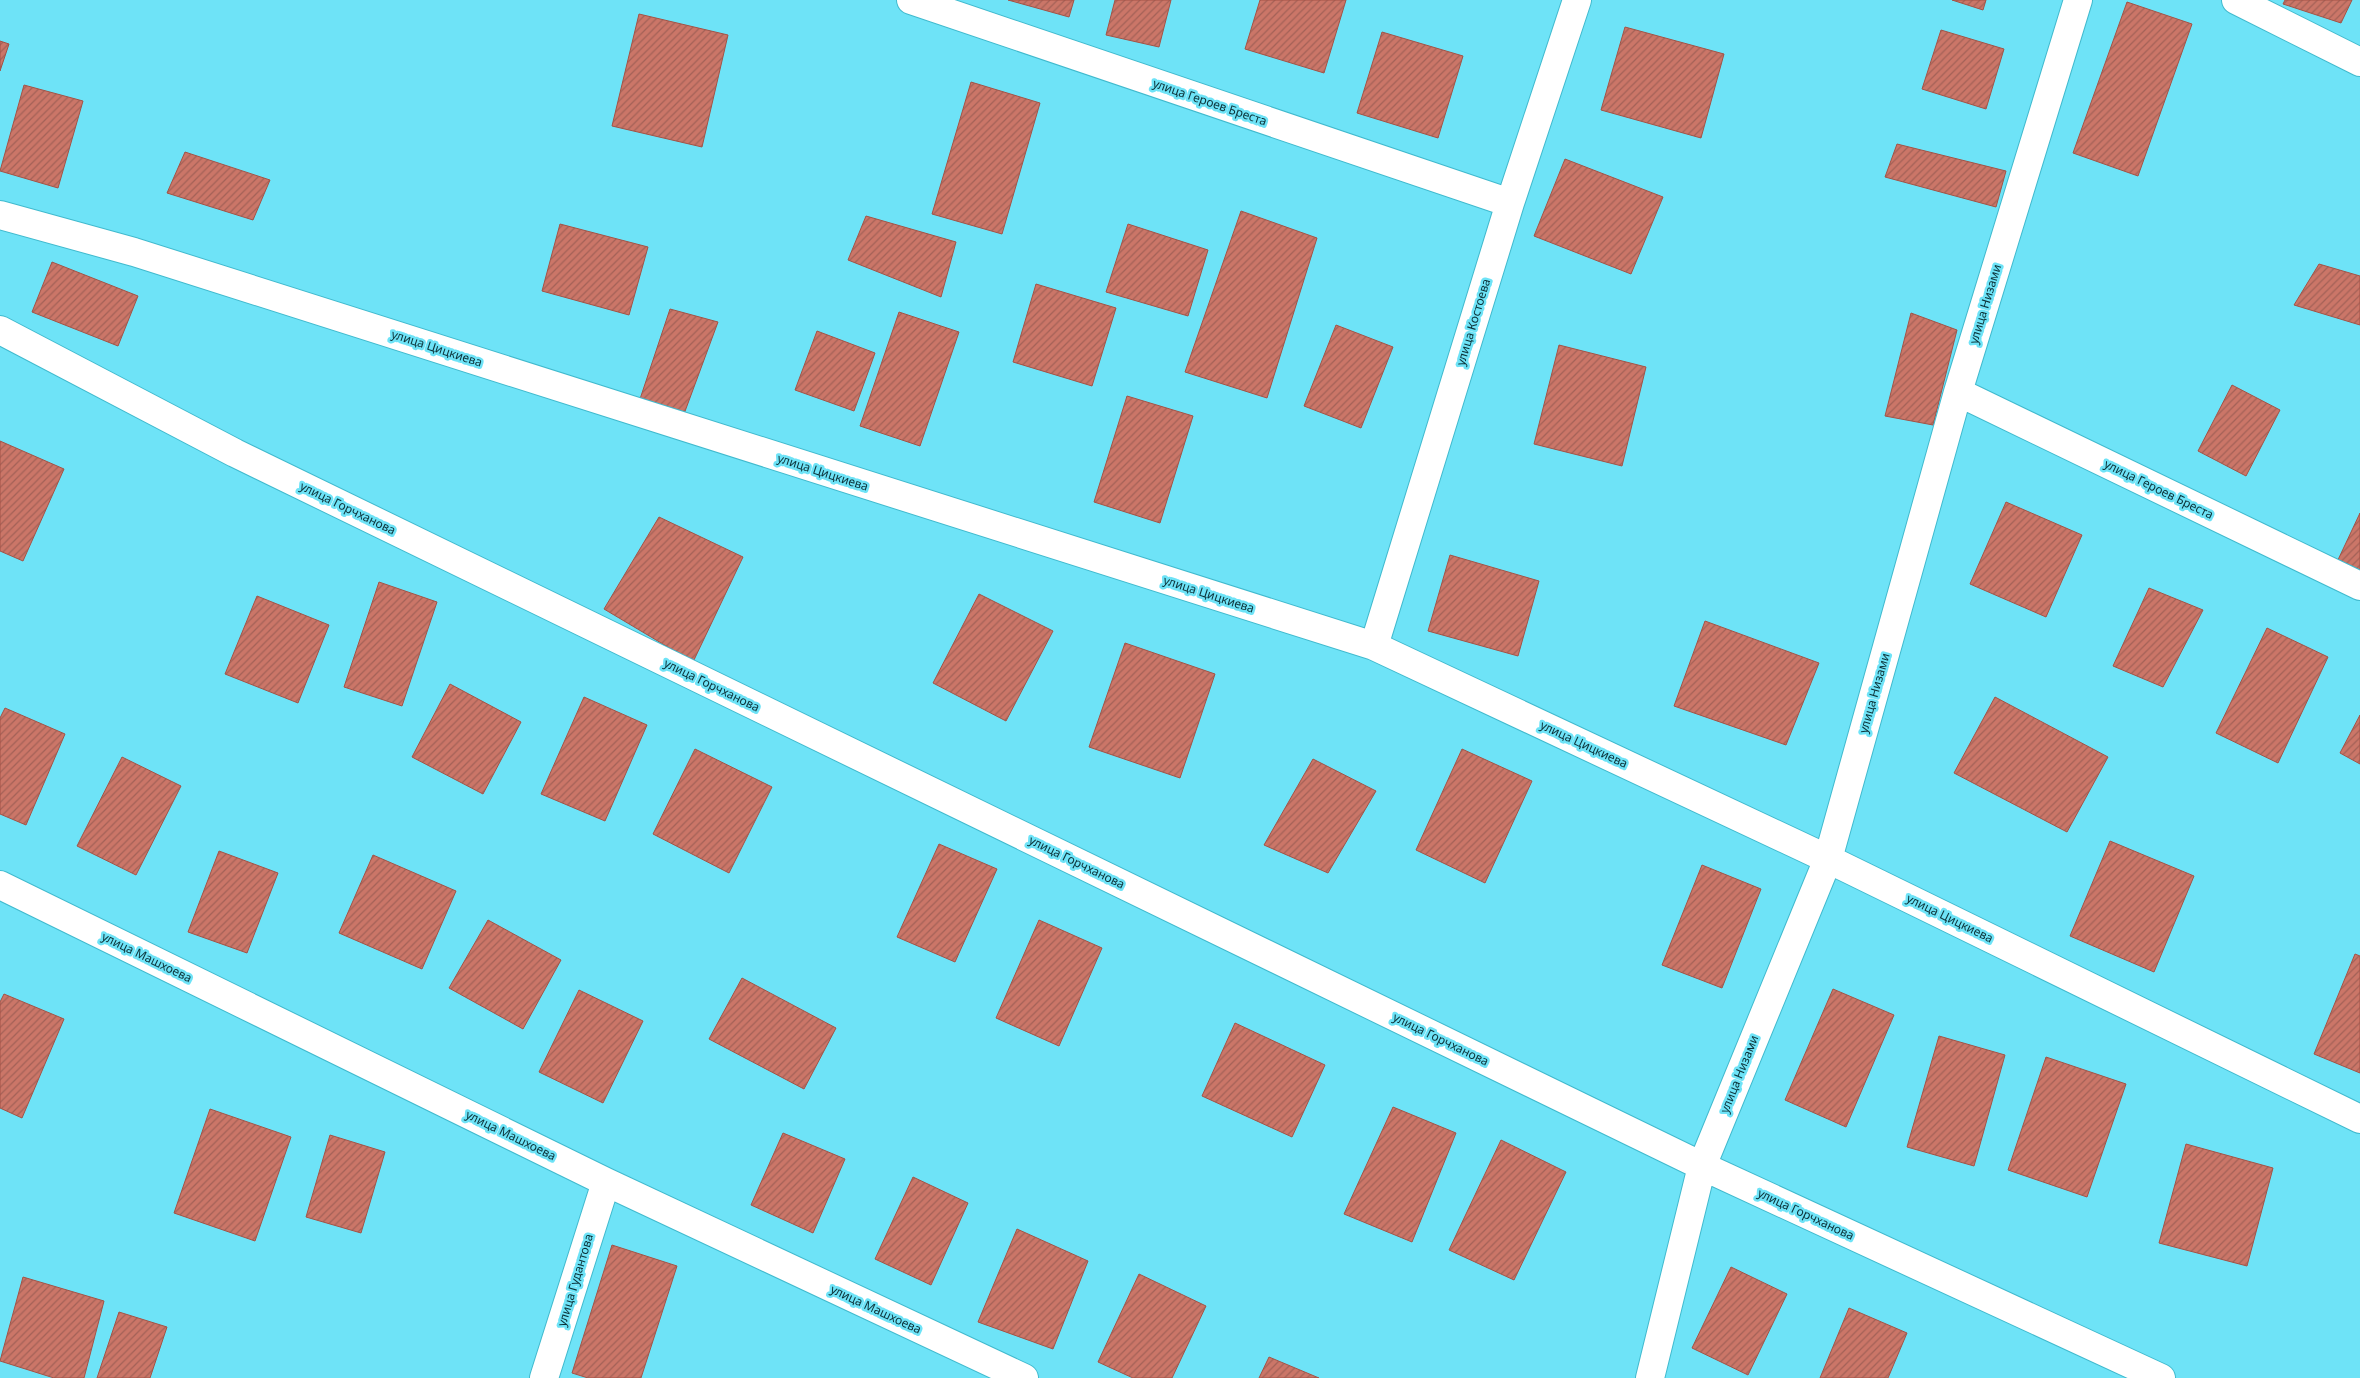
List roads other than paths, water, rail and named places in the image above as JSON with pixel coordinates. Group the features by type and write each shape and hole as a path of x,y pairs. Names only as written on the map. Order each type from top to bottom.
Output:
{"street":[{"name":"улица Героев Бреста","path":"911,0 1510,203"},
{"name":"улица Костоева","path":"1374,646 1510,203 1577,0"},
{"name":"улица Низами","path":"1650,1378 1702,1166 1828,859 1958,392 2078,0"},
{"path":"2236,0 2360,62"},
{"name":"улица Цицкиева","path":"0,215 143,255 1374,646 1828,859 2360,1119"},
{"name":"улица Горчханова","path":"0,330 235,453 1702,1166 2161,1378"},
{"name":"улица Героев Бреста","path":"1958,392 2360,586"},
{"name":"улица Машхоева","path":"0,885 606,1182 1024,1378"},
{"name":"улица Гудантова","path":"544,1378 606,1182"}]}
